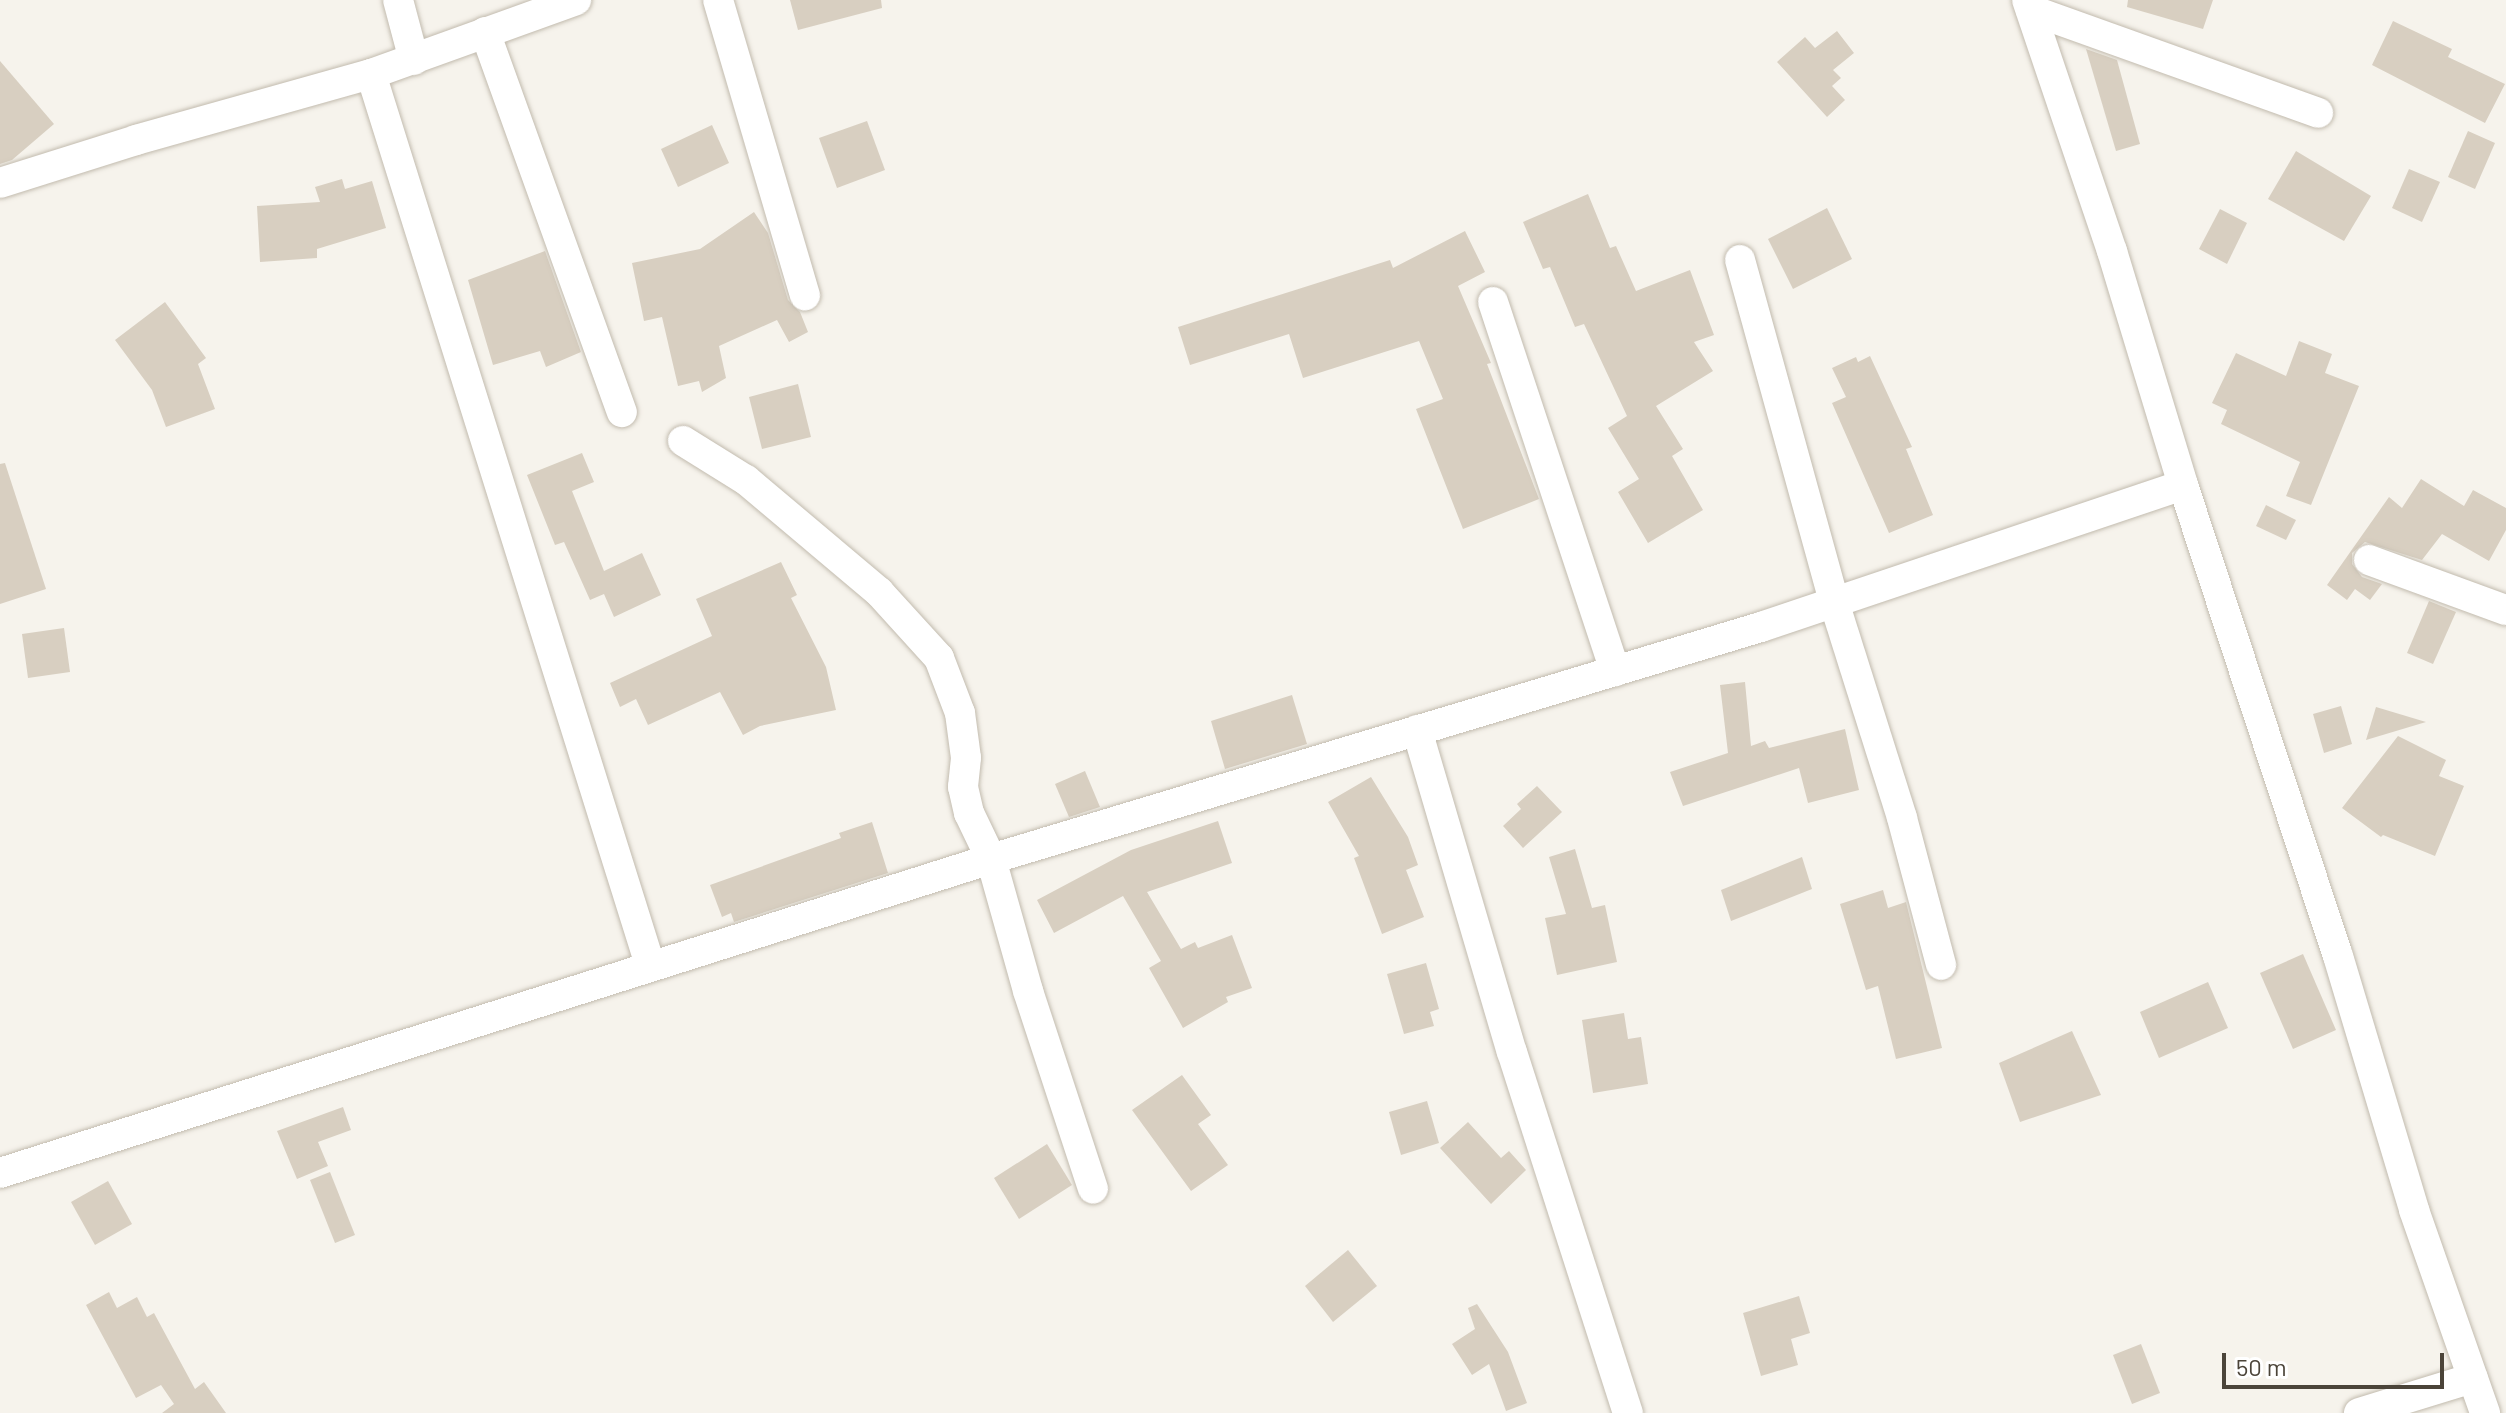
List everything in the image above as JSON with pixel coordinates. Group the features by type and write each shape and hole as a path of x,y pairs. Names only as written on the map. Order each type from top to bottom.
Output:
{"street":[{"path":"398,0 414,60"},
{"path":"0,183 136,140 371,74 576,0"},
{"path":"718,0 805,295"},
{"path":"2029,5 2318,113"},
{"path":"2029,5 2126,294 2183,485 2338,956 2414,1210 2485,1413"},
{"path":"485,32 622,412"},
{"path":"371,74 650,965"},
{"path":"1740,260 1834,602 1902,818 1941,965"},
{"path":"1493,302 1615,671"},
{"path":"683,441 746,480 879,592 939,658 960,713 966,758 963,787 969,813 991,859 1028,991 1093,1189"},
{"path":"0,1173 650,965 1834,602 2183,485"},
{"path":"2369,560 2506,610"},
{"path":"1417,730 1512,1052 1628,1413"},
{"path":"2359,1413 2473,1378"}],"building":[{"path":"790,0 881,0 882,8 798,30"},
{"path":"2128,0 2213,0 2203,29 2127,7"},
{"path":"2393,21 2452,49 2448,57 2505,84 2485,123 2372,65"},
{"path":"1837,31 1854,53 1833,70 1841,78 1832,86 1845,100 1827,117 1777,62 1805,37 1815,48"},
{"path":"2086,49 2117,60 2140,144 2116,151"},
{"path":"0,61 54,124 12,160 0,164"},
{"path":"867,121 885,170 837,188 819,138"},
{"path":"712,125 729,163 678,187 661,149"},
{"path":"2468,131 2495,143 2475,189 2448,177"},
{"path":"2296,151 2371,196 2344,241 2268,199"},
{"path":"2409,169 2440,182 2422,222 2392,208"},
{"path":"342,179 345,189 372,181 386,228 317,249 317,258 260,262 257,206 320,202 315,187"},
{"path":"1588,194 1610,248 1616,246 1636,291 1690,270 1714,335 1694,342 1713,371 1656,406 1683,449 1672,456 1703,510 1648,543 1618,492 1639,479 1608,428 1627,416 1584,324 1575,327 1550,267 1543,269 1523,222"},
{"path":"1827,208 1852,259 1793,289 1768,239"},
{"path":"2220,209 2247,223 2227,264 2199,249"},
{"path":"754,212 768,233 788,300 800,312 808,332 789,342 777,320 719,346 726,378 702,392 699,381 678,386 662,317 644,321 632,263 700,249"},
{"path":"1465,231 1485,272 1458,286 1491,363 1487,364 1539,499 1463,529 1416,409 1443,399 1419,341 1303,378 1289,334 1190,365 1178,327 1390,260 1393,268"},
{"path":"545,251 581,352 546,367 540,351 493,365 468,280"},
{"path":"165,302 206,358 198,364 215,409 166,427 152,390 115,340"},
{"path":"2299,341 2332,354 2325,373 2359,386 2311,505 2286,496 2300,462 2221,424 2227,410 2212,403 2236,353 2286,376"},
{"path":"1870,356 1912,447 1906,449 1933,515 1889,533 1832,403 1846,397 1832,368 1856,357 1858,362"},
{"path":"798,384 811,437 762,449 749,397"},
{"path":"582,453 594,482 572,491 604,571 642,553 661,595 614,617 604,594 590,600 564,542 555,545 527,475"},
{"path":"5,463 46,589 0,604 0,464"},
{"path":"2421,479 2464,506 2473,490 2506,508 2506,530 2489,561 2442,534 2422,560 2365,542 2352,553 2352,564 2362,577 2382,584 2370,600 2355,589 2347,600 2327,585 2389,497 2402,508"},
{"path":"2266,505 2296,520 2286,540 2256,526"},
{"path":"781,562 797,595 791,598 826,667 836,710 760,726 743,735 720,692 648,725 636,699 620,707 610,683 712,636 696,599"},
{"path":"2429,601 2456,612 2433,664 2407,653"},
{"path":"64,628 70,672 28,678 22,634"},
{"path":"1745,682 1751,746 1765,741 1769,748 1845,729 1859,790 1808,803 1799,768 1683,806 1670,772 1728,753 1720,685"},
{"path":"1292,695 1307,744 1225,769 1211,721"},
{"path":"2341,706 2352,744 2324,753 2313,714"},
{"path":"2376,707 2426,722 2366,740"},
{"path":"2398,736 2446,760 2439,776 2464,786 2435,856 2383,835 2381,837 2342,808"},
{"path":"1085,771 1100,807 1069,817 1055,784"},
{"path":"1371,777 1408,837 1418,865 1406,870 1424,917 1382,934 1354,858 1359,856 1328,802"},
{"path":"1537,786 1562,812 1523,848 1503,826 1521,809 1517,804"},
{"path":"1218,821 1232,863 1147,892 1181,949 1195,942 1198,948 1232,935 1252,988 1226,997 1228,1002 1183,1028 1149,968 1161,961 1123,896 1054,933 1037,900 1131,850"},
{"path":"872,822 888,873 734,922 731,913 722,917 710,885 841,838 839,833"},
{"path":"1575,849 1592,908 1605,905 1617,962 1557,975 1545,918 1566,914 1549,857"},
{"path":"1802,857 1812,889 1731,921 1721,890"},
{"path":"1883,890 1888,908 1906,902 1942,1048 1896,1059 1878,986 1866,990 1840,904"},
{"path":"2303,954 2336,1030 2293,1049 2260,973"},
{"path":"1426,963 1439,1009 1430,1012 1434,1026 1404,1034 1387,974"},
{"path":"2208,982 2228,1028 2159,1058 2140,1012"},
{"path":"1624,1013 1628,1039 1641,1037 1648,1084 1593,1093 1582,1020"},
{"path":"2072,1031 2101,1095 2020,1122 1999,1063"},
{"path":"1182,1075 1211,1115 1198,1124 1228,1165 1191,1191 1132,1110"},
{"path":"1427,1101 1439,1143 1401,1155 1389,1112"},
{"path":"343,1107 351,1130 318,1142 328,1166 297,1179 277,1131"},
{"path":"1468,1122 1501,1158 1509,1151 1526,1170 1491,1204 1440,1148"},
{"path":"1047,1144 1072,1185 1019,1219 994,1178"},
{"path":"330,1172 355,1235 335,1243 310,1180"},
{"path":"108,1181 132,1224 95,1245 71,1202"},
{"path":"1348,1250 1377,1286 1333,1322 1305,1286"},
{"path":"109,1292 117,1308 137,1297 147,1317 154,1313 195,1389 204,1382 226,1413 162,1413 174,1404 161,1385 136,1398 86,1305"},
{"path":"1799,1296 1810,1333 1791,1339 1798,1365 1761,1376 1743,1313"},
{"path":"1477,1304 1508,1352 1527,1403 1506,1411 1489,1364 1472,1375 1452,1344 1475,1329 1468,1308"},
{"path":"2141,1344 2160,1393 2132,1404 2113,1355"}]}
